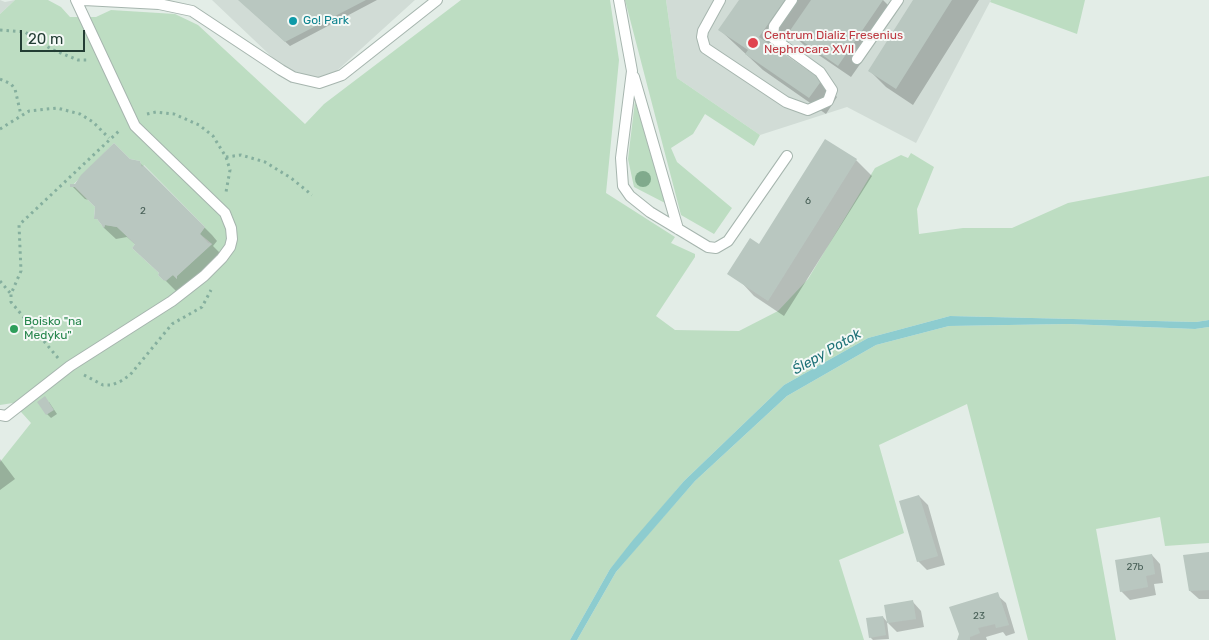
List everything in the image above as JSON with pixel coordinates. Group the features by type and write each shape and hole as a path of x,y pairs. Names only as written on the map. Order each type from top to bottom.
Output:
{"lane":[{"path":"0,415 6,416 70,366 172,301 204,276 230,247 231,228 225,213 138,131 76,0"},
{"path":"84,0 184,5 293,77 319,83 342,75 437,0"},
{"path":"619,0 632,71 678,229"},
{"path":"720,0 703,31 702,37 705,48 786,102 808,110 828,101 832,90 820,72 773,38 774,26 792,0"},
{"path":"858,59 898,0"},
{"path":"632,71 621,158 624,186 639,205 708,247 716,248 722,245 787,156"}],"path":[{"path":"0,30 25,32 51,49 78,60 90,60 102,54"},
{"path":"0,79 11,84 15,89 21,116"},
{"path":"0,128 29,111 68,109 93,122 109,138"},
{"path":"204,276 212,286 206,302 192,314 172,324 130,375 121,382 112,385 99,384 60,360 12,302 11,294 21,271 18,230 22,221 50,198 109,138 132,120 156,112 174,114 206,129 220,145 230,170 228,189 216,205"},
{"path":"226,157 241,155 265,162 291,178 312,195"},
{"path":"0,281 11,294"}],"shaded area":[{"path":"0,0 5,2 15,0 0,14"},
{"path":"212,0 415,0 330,77 292,76"},
{"path":"666,0 991,0 916,143 847,107 760,135 677,78"}],"green space":[{"path":"15,0 48,0 61,7 70,17 96,17 111,10 175,14 198,25 305,124 324,104 461,0 610,0 619,60 606,193 675,237 671,243 695,254 695,257 656,316 675,330 739,331 778,311 808,279 875,168 901,155 908,158 911,153 934,167 917,209 919,234 963,228 1012,228 1068,203 1209,176 1209,320 1196,322 950,316 868,338 784,385 684,481 610,569 570,640 0,640 0,462 31,423 13,403 0,405 0,14","holes":["114,143 130,159 140,161 142,167 144,165 205,227 200,234 212,244 177,276 177,279 173,275 163,280 158,275 159,273 132,248 135,244 117,227 105,225 104,228 97,219 94,219 95,207 75,187 71,187"]},
{"path":"625,0 666,0 677,78 760,135 754,146 705,114 693,134 671,148 677,162 732,208 714,234 681,215"},
{"path":"991,0 1085,0 1077,34 990,2"},
{"path":"635,101 665,203 634,187 628,159"},
{"path":"1068,324 1195,329 1209,327 1209,543 1165,546 1160,517 1096,529 1116,640 1028,640 967,404 879,445 904,533 839,560 864,640 577,640 616,572 643,540 695,481 787,396 876,345 949,326"}],"water":[{"path":"950,316 1196,322 1209,320 1209,327 1195,329 1068,324 949,326 876,345 787,396 695,481 616,572 577,640 570,640 610,569 633,540 684,481 784,385 868,338"}],"building":[{"name":"Go! Park","path":"238,0 366,0 285,42"},
{"name":"Centrum Dializ Fresenius Nephrocare XVII","path":"739,0 785,0 759,37 822,80 809,98 745,54 748,50 718,30"},
{"path":"811,0 883,0 838,66 789,32"},
{"path":"913,0 952,0 896,89 868,71"},
{"path":"825,139 857,159 768,301 727,274 750,238 759,244"},
{"path":"114,143 130,159 140,161 142,167 143,165 205,227 200,234 208,243 212,244 177,276 177,279 173,275 166,281 163,280 158,275 159,273 132,248 135,244 117,227 105,225 104,228 97,219 94,219 95,207 75,187 70,187 70,184 75,184 81,175"},
{"path":"45,396 54,410 46,415 37,402"},
{"path":"919,495 938,556 917,562 899,501"},
{"path":"1209,552 1209,590 1189,591 1183,555"},
{"path":"1152,554 1155,574 1146,576 1148,587 1120,592 1115,560"},
{"path":"998,592 1009,625 996,628 995,624 978,628 980,633 970,637 970,640 957,640 959,634 949,607"},
{"path":"913,600 916,619 887,623 884,605"},
{"path":"883,616 886,635 869,638 866,618"}],"place":[{"name":"Go! Park","path":"293,21"},
{"name":"Centrum Dializ Fresenius Nephrocare XVII","path":"753,43"},
{"name":"Boisko \"na Medyku\"","path":"14,329"}],"water label":[{"name":"Ślepy Potok","path":"827,352"}]}
